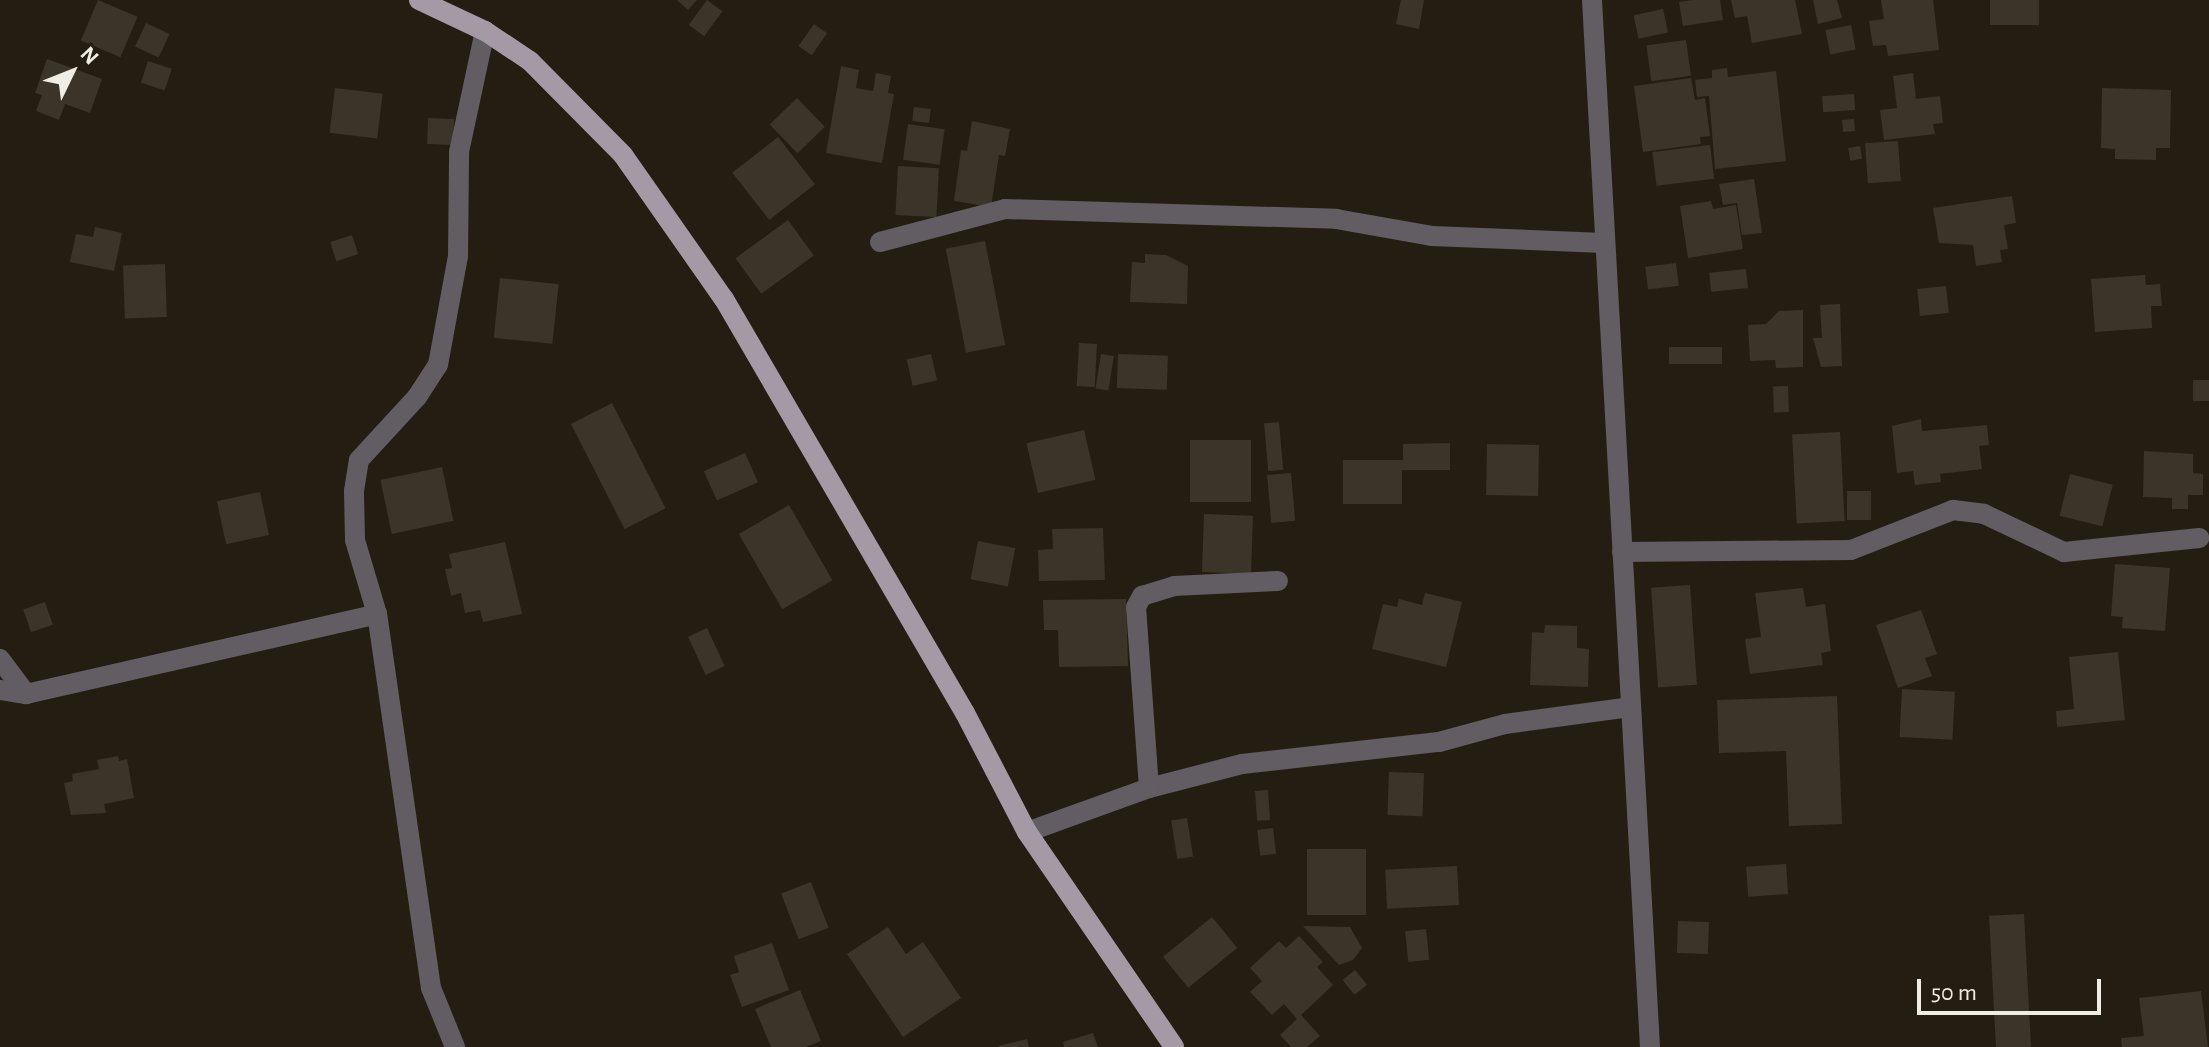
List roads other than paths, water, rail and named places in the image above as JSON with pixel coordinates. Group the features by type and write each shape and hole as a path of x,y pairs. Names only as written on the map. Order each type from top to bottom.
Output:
{"main road":[{"path":"419,0 447,6 530,61 623,155 724,299 965,713 1027,832 1174,1047"}],"street":[{"path":"1592,0 1650,1047"},
{"path":"455,1047 431,988 377,614 355,540 359,460 417,397 438,365 458,256 459,152 485,31"},
{"path":"880,242 1005,209 1336,219 1432,236 1604,243"},
{"path":"1622,552 1851,550 1953,510 1984,514 2064,552 2199,538"},
{"path":"1149,788 1136,607 1142,596 1174,586 1278,581"},
{"path":"0,690 26,694 377,614"},
{"path":"0,659 26,694"},
{"path":"1027,832 1149,788 1242,764 1426,744 1505,724 1630,707"}]}
